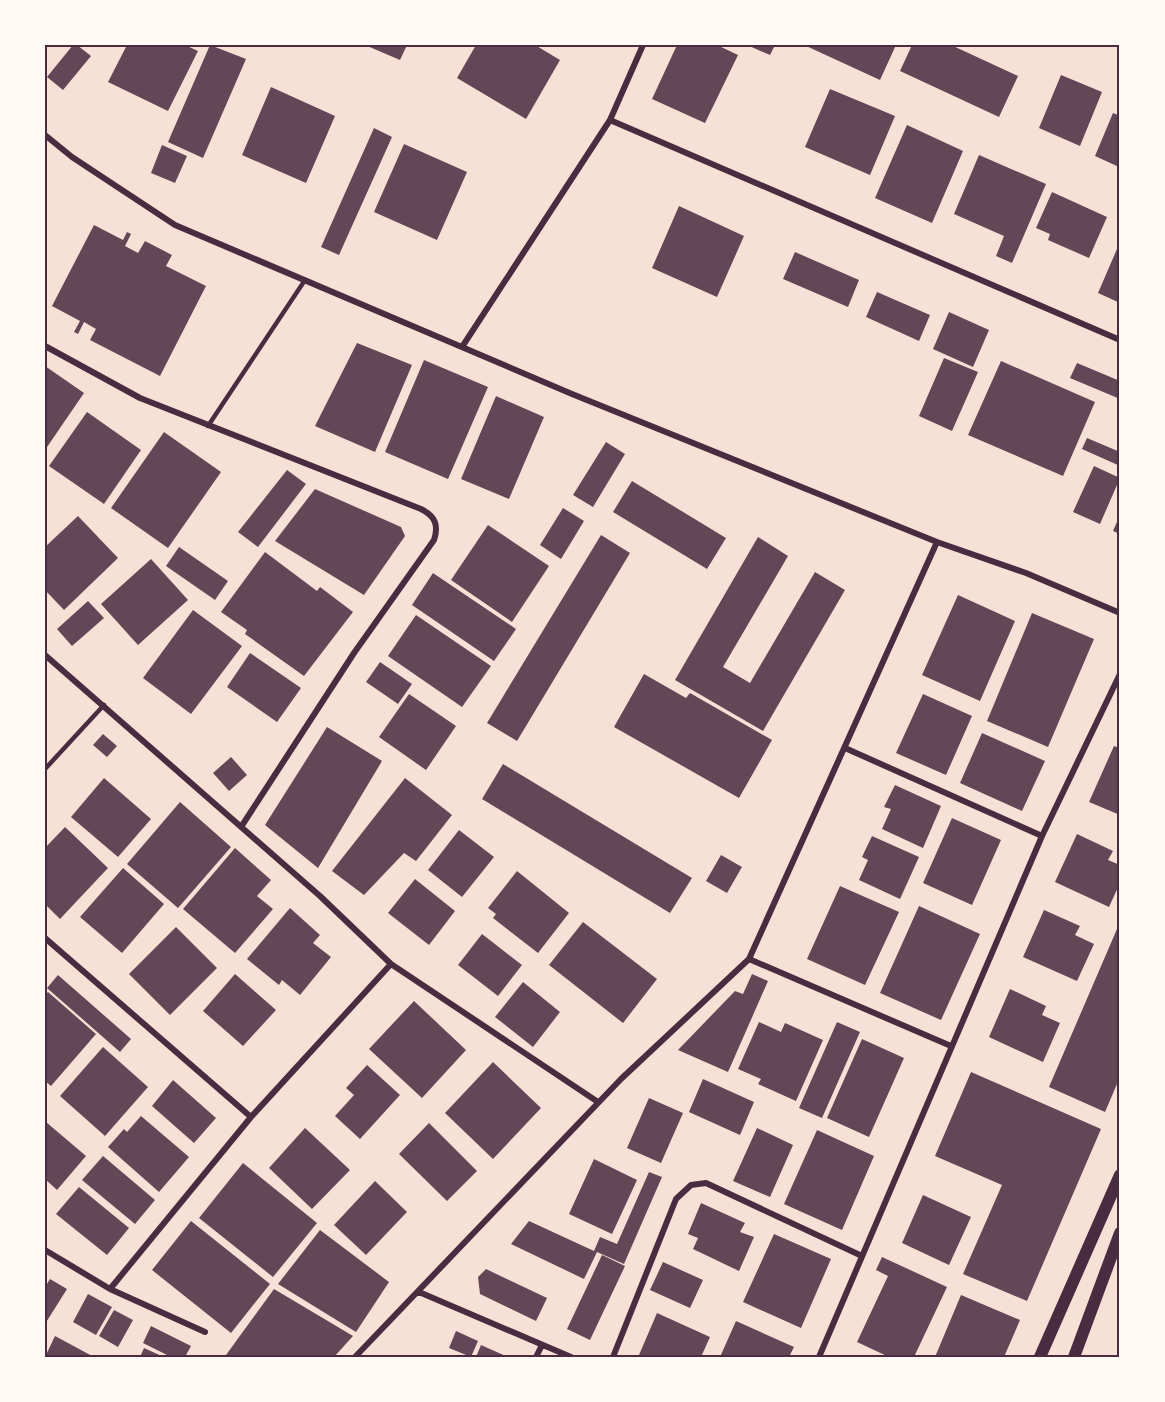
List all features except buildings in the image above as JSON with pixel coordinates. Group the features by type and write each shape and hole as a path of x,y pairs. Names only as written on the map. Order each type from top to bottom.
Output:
{"main road":[{"path":"1040,1357 1120,1175"},
{"path":"1074,1357 1120,1233"}],"street":[{"path":"462,347 610,120 643,45"},
{"path":"610,120 922,257 1120,340"},
{"path":"45,135 72,157 175,225 572,394 937,542 1026,573 1120,613"},
{"path":"45,346 140,398 421,509 430,514 435,521 437,531 434,540 354,653 240,827"},
{"path":"355,1357 598,1102 749,959 937,542"},
{"path":"45,654 320,896 391,964 598,1102"},
{"path":"819,1357 1042,836 1120,674"},
{"path":"845,748 1042,836"},
{"path":"45,938 251,1117"},
{"path":"749,959 951,1046"},
{"path":"110,1288 251,1117 391,964"},
{"path":"613,1357 676,1199 690,1185 706,1183 862,1256"},
{"path":"45,1250 110,1288 204,1332"},
{"path":"419,1292 571,1357"},
{"path":"536,1357 542,1345"}],"lane":[{"path":"208,426 305,280"},
{"path":"45,769 104,705"}]}
